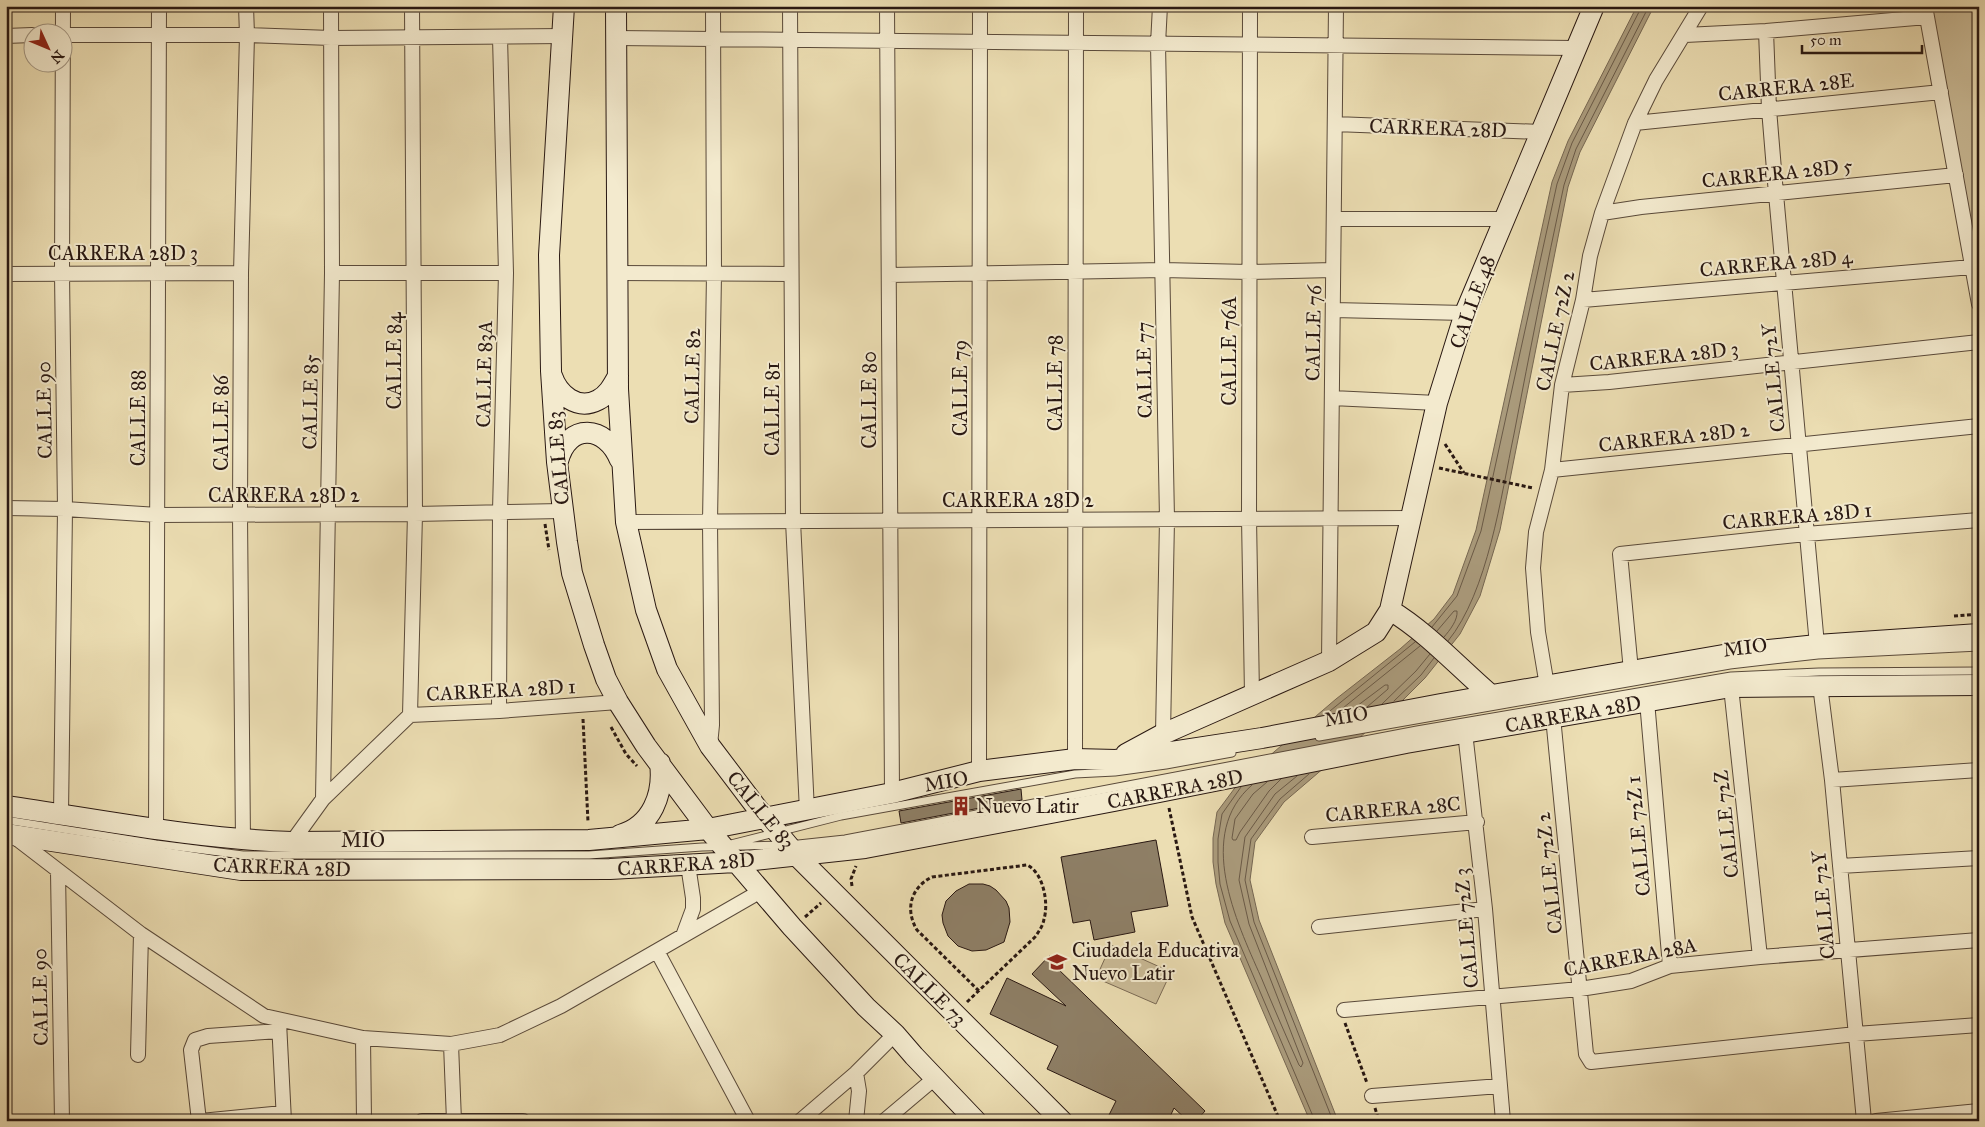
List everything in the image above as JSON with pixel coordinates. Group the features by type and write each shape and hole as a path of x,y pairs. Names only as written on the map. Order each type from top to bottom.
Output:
{"street":[{"name":"CALLE 90","path":"63,6 63,22"},
{"name":"CALLE 88","path":"156,830 159,6"},
{"name":"CALLE 86","path":"243,840 240,516 241,273 247,35 246,6"},
{"name":"CALLE 85","path":"323,799 332,273 331,6"},
{"name":"CALLE 84","path":"410,715 415,514 412,6"},
{"name":"CALLE 83","path":"564,6 549,254 551,371 557,462 562,511 572,573 583,614 606,679 618,702 660,764 708,829 736,862"},
{"name":"CALLE 83","path":"616,6 616,273 619,421 626,522 646,610 666,669 710,746 782,838"},
{"name":"CALLE 82","path":"710,746 712,715 710,522 714,274 713,6"},
{"name":"CALLE 81","path":"790,6 793,521 807,811"},
{"name":"CALLE 80","path":"887,6 892,793"},
{"name":"CALLE 79","path":"979,771 980,6"},
{"name":"CALLE 78","path":"1075,759 1076,6"},
{"name":"CALLE 77","path":"1160,6 1158,44 1167,519 1163,734"},
{"name":"CALLE 76A","path":"1250,6 1249,518 1252,695"},
{"name":"CALLE 76","path":"1329,660 1336,6"},
{"name":"CALLE 48","path":"1390,610 1437,402 1465,313 1594,6"},
{"name":"CALLE 72Z 2","path":"1548,686 1538,632 1532,568 1536,532 1552,470 1562,385 1583,300 1590,256 1602,213 1635,123 1656,80 1701,6"},
{"path":"1685,35 1766,31 1926,12 1979,304"},
{"name":"CALLE 72Y","path":"1766,31 1769,109 1776,194 1817,645"},
{"path":"6,36 22,35"},
{"path":"72,35 247,35 331,38 562,36"},
{"name":"CALLE 83A","path":"499,711 500,511 506,273 500,38"},
{"path":"616,38 1576,48"},
{"name":"CALLE 90","path":"61,814 65,508 62,273 63,72"},
{"name":"CARRERA 28E","path":"1635,123 1941,92"},
{"name":"CARRERA 28D","path":"1335,124 1541,132"},
{"name":"CARRERA 28D 5","path":"1602,213 1956,175"},
{"path":"1334,219 1504,219"},
{"name":"CARRERA 28D 4","path":"1583,300 1972,267"},
{"path":"889,276 1163,270 1249,272 1333,270"},
{"name":"CARRERA 28D 3","path":"6,274 241,273"},
{"path":"332,273 506,273"},
{"path":"616,273 791,274"},
{"path":"1333,310 1465,313"},
{"name":"CARRERA 28D 3","path":"1562,385 1609,382 1979,342"},
{"path":"551,371 555,386 566,398 582,404 598,401 610,390 618,376"},
{"path":"1332,398 1437,402"},
{"name":"CARRERA 28D 2","path":"1552,470 1979,426"},
{"path":"557,462 560,450 568,440 579,434 591,433 603,437 612,444 623,467"},
{"name":"CARRERA 28D 2","path":"6,508 65,508 158,515 240,516 562,511"},
{"name":"CARRERA 28D 2","path":"626,522 1410,518"},
{"name":"CARRERA 28D 1","path":"1631,672 1620,554 1806,534 1979,520"},
{"path":"1390,610 1412,624 1492,696"},
{"name":"CARRERA 28D","path":"1116,760 1163,734 1329,660 1376,632 1390,610"},
{"name":"CARRERA 28D","path":"8,830 241,870 604,869 736,862 782,838 807,811 892,793 979,771 1075,759 1116,760 1262,738 1434,711 1492,696 1729,654 1817,645 1979,634"},
{"name":"CALLE 72Y","path":"1820,685 1832,780 1864,1121"},
{"name":"CARRERA 28D","path":"6,806 156,830 243,840 292,842 589,840 708,829 865,848 1216,780 1411,736 1465,732 1731,687 1979,685"},
{"name":"CALLE 72Z","path":"1731,687 1760,957"},
{"name":"CALLE 72Z 1","path":"1646,701 1670,966"},
{"name":"CARRERA 28D 1","path":"292,842 323,799 410,715 583,706 618,702"},
{"name":"CALLE 72Z 2","path":"1553,717 1586,1054 1592,1062 1856,1034"},
{"name":"CALLE 72Z 3","path":"1465,732 1477,822 1503,1121"},
{"path":"609,837 623,834 636,827 655,806 660,793 662,778 660,764"},
{"path":"1832,780 1979,770"},
{"name":"CARRERA 28C","path":"1312,836 1477,822"},
{"name":"CARRERA 28D","path":"8,830 58,872 141,934 279,1025 363,1038 451,1044 486,1038 516,1028 561,1006 761,891"},
{"name":"CALLE 73","path":"782,838 1062,1121"},
{"path":"1840,866 1979,858"},
{"path":"736,862 866,1007 895,1034 976,1121"},
{"path":"683,936 693,909 688,865"},
{"name":"CALLE 90","path":"58,872 62,1121"},
{"path":"1318,927 1485,909"},
{"path":"138,1055 141,934"},
{"name":"CARRERA 28A","path":"1344,1010 1580,989 1630,981 1670,966 1979,940"},
{"path":"657,951 748,1121"},
{"path":"279,1025 283,1117 200,1121 191,1050 195,1040 208,1036 279,1025"},
{"path":"1856,1034 1979,1025"},
{"path":"800,1121 856,1073 895,1034"},
{"path":"363,1038 364,1121"},
{"path":"451,1044 454,1120"},
{"path":"856,1073 859,1091 856,1121"},
{"path":"884,1121 900,1114 935,1078"},
{"path":"1372,1096 1500,1086"},
{"path":"1876,1121 1979,1111"},
{"path":"422,1121 523,1121"}],"lane":[{"name":"MIO","path":"1310,739 1434,711 1730,665 1818,655 1979,647"},
{"name":"MIO","path":"8,830 156,844 242,855 589,855 722,846 782,838 846,839 1232,766 1411,736 1731,676 1819,672 1979,671"},
{"name":"MIO","path":"722,846 782,838 841,816 1075,774 1115,772 1166,765 1241,751"}],"path":[{"path":"1432,424 1464,473"},
{"path":"1422,464 1517,484"},
{"path":"583,706 589,840"},
{"path":"1167,790 1167,801 1192,917 1280,1121"},
{"path":"965,1004 979,991 1035,937 1044,920 1046,906 1040,878 1033,868 1027,865 932,877 924,881 913,894 910,913 917,930 979,991"},
{"path":"1344,1010 1346,1028 1372,1096 1379,1121"}],"shaded area":[{"path":"1925,6 1979,6 1979,304"},
{"path":"1111,945 1171,972 1156,1004 1096,978"}],"water":[{"path":"1637,6 1654,6 1580,152 1568,187 1500,530 1480,596 1460,634 1425,678 1400,703 1284,802 1255,842 1250,880 1259,920 1338,1121 1310,1121 1225,923 1213,862 1213,838 1217,812 1240,781 1336,699 1400,649 1434,619 1453,594 1476,530 1552,182 1568,141"}],"building":[{"name":"Nuevo Latir","path":"1021,789 1022,800 901,823 899,811"},
{"path":"1156,840 1168,906 1131,912 1135,932 1094,940 1090,920 1073,923 1061,857"},
{"path":"969,884 990,886 1006,901 1009,908 1010,922 1004,942 986,950 972,951 958,946 948,936 943,923 942,915 946,901 956,891"},
{"path":"1050,955 1060,965 1057,968 1205,1111 1196,1121 1188,1121 1174,1108 1168,1121 1106,1121 1116,1101 1047,1069 1058,1046 990,1014 1007,978 1066,1006 1032,974"}],"place":[{"name":"Nuevo Latir","path":"961,806"},
{"name":"Ciudadela Educativa Nuevo Latir","path":"1057,962"}]}
